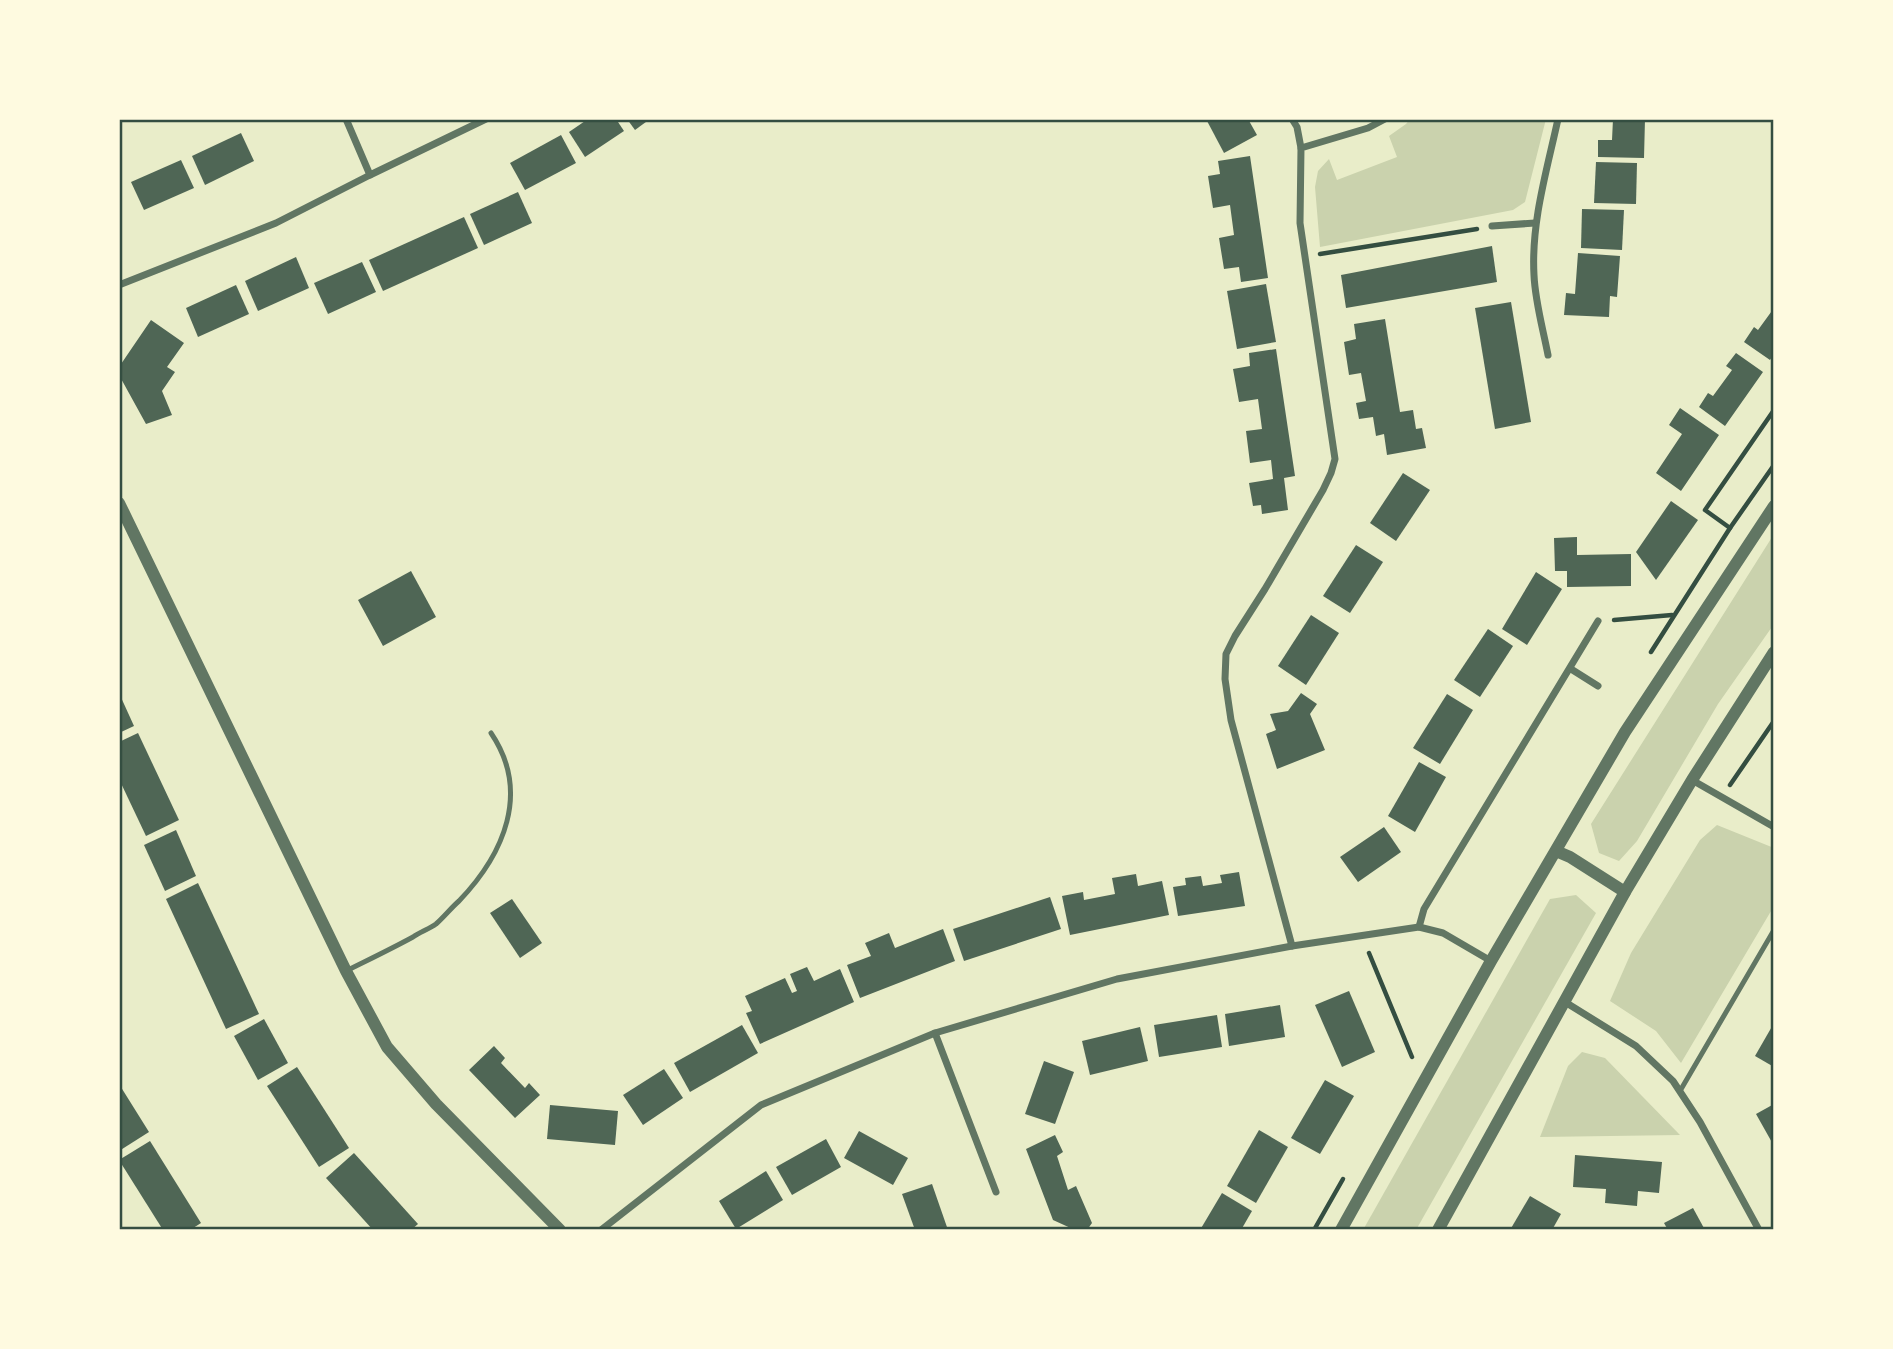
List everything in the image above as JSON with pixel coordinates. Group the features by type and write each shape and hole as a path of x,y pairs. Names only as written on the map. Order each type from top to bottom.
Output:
{"street":[{"path":"346,119 370,175"},
{"path":"119,285 276,223 486,119"},
{"path":"1292,119 1297,127 1301,148 1300,223 1335,459 1323,490 1226,654 1225,679 1231,720 1292,946"},
{"path":"1301,148 1368,128 1385,119"},
{"path":"1548,355 1534,278 1535,223 1558,119"},
{"path":"1492,226 1535,223"},
{"path":"119,503 346,971 387,1047 436,1104 560,1230"},
{"path":"1341,1230 1491,961 1625,732 1774,506"},
{"path":"1419,927 1424,909 1598,621"},
{"path":"1438,1230 1625,892 1692,780 1774,652"},
{"path":"1571,669 1598,686"},
{"path":"1692,780 1774,827"},
{"path":"1556,850 1625,892"},
{"path":"601,1230 761,1105 935,1033 1117,979 1292,946 1419,927 1443,933 1491,961"},
{"path":"1565,1002 1636,1046 1674,1081 1700,1122 1759,1230"},
{"path":"935,1033 996,1192"}],"lane":[{"path":"346,971 436,923 474,885 501,843 512,797 508,766 491,733"},
{"path":"1680,1091 1774,930"}],"path":[{"path":"1306,257 1492,226"},
{"path":"1730,528 1705,510 1774,410"},
{"path":"1721,797 1774,721"},
{"path":"1362,936 1412,1057"}],"green space":[{"path":"1410,119 1546,119 1525,202 1513,210 1320,247 1315,187 1318,171 1329,159 1337,180 1397,157 1389,136"},
{"path":"1774,534 1774,624 1718,704 1637,841 1619,861 1599,853 1591,824"},
{"path":"1717,825 1774,848 1774,906 1681,1063 1656,1031 1610,1001 1631,953 1700,840"},
{"path":"1576,895 1596,913 1416,1230 1363,1230 1550,899"},
{"path":"1582,1052 1605,1058 1680,1135 1540,1137 1568,1066"}],"building":[{"path":"588,119 616,119 624,131 585,157 569,132"},
{"path":"627,119 650,119 635,130"},
{"path":"1206,119 1248,119 1257,135 1224,153"},
{"path":"1613,119 1645,119 1644,158 1598,157 1598,140 1612,140"},
{"path":"241,133 254,161 205,185 192,156"},
{"path":"561,135 576,163 525,190 510,163"},
{"path":"1250,156 1268,278 1241,282 1239,267 1224,269 1219,238 1234,235 1230,205 1213,208 1208,176 1220,174 1218,161"},
{"path":"181,160 194,188 144,210 131,182"},
{"path":"1596,162 1637,163 1636,204 1594,203"},
{"path":"518,192 532,223 484,245 470,214"},
{"path":"1582,209 1624,210 1622,250 1581,248"},
{"path":"464,217 478,248 383,291 369,260"},
{"path":"1492,246 1497,282 1346,308 1341,275"},
{"path":"1578,253 1620,256 1617,297 1610,296 1609,317 1564,315 1566,293 1575,294"},
{"path":"296,257 309,288 258,311 245,281"},
{"path":"362,262 376,292 328,314 314,283"},
{"path":"1266,284 1276,342 1237,349 1227,291"},
{"path":"236,285 249,314 198,337 186,308"},
{"path":"1511,302 1531,422 1495,429 1475,308"},
{"path":"1774,308 1774,354 1770,360 1744,342 1754,327 1758,330"},
{"path":"1385,319 1400,412 1413,410 1416,429 1422,428 1426,448 1387,455 1384,434 1376,436 1373,417 1359,419 1356,403 1366,401 1361,373 1349,375 1344,342 1356,339 1354,324"},
{"path":"151,320 184,343 167,367 175,372 162,391 172,415 146,424 119,375 119,367"},
{"path":"1276,349 1295,476 1284,478 1288,510 1262,514 1261,505 1253,506 1249,483 1273,479 1271,460 1250,463 1246,431 1262,429 1258,399 1239,402 1233,369 1250,366 1249,353"},
{"path":"1736,353 1763,372 1725,426 1699,407 1708,393 1713,396 1732,370 1726,366"},
{"path":"1680,408 1719,435 1681,491 1656,473 1682,434 1669,425"},
{"path":"1403,473 1430,490 1396,541 1370,523"},
{"path":"1671,501 1698,520 1656,580 1636,552"},
{"path":"1577,537 1577,555 1631,554 1631,586 1567,587 1567,571 1555,571 1554,538"},
{"path":"1356,545 1383,562 1350,613 1323,596"},
{"path":"411,571 436,617 383,646 358,600"},
{"path":"1536,572 1562,589 1527,645 1502,629"},
{"path":"1311,615 1339,633 1306,685 1278,666"},
{"path":"1488,629 1513,646 1480,697 1454,680"},
{"path":"119,693 134,726 119,733"},
{"path":"1301,693 1317,704 1310,714 1325,750 1277,769 1266,734 1276,730 1270,714 1288,711"},
{"path":"1447,694 1473,710 1440,764 1413,748"},
{"path":"138,733 179,820 146,836 119,779 119,742"},
{"path":"1419,762 1446,777 1415,832 1388,816"},
{"path":"1384,827 1401,852 1358,882 1340,857"},
{"path":"176,830 196,876 165,891 144,845"},
{"path":"1239,872 1245,906 1178,916 1173,887 1186,885 1185,878 1201,876 1203,886 1222,883 1220,875"},
{"path":"1136,874 1138,886 1162,881 1169,915 1070,935 1062,896 1083,892 1084,900 1115,894 1112,878"},
{"path":"198,883 259,1014 226,1029 166,899"},
{"path":"1050,897 1061,929 964,961 953,929"},
{"path":"512,899 542,943 520,958 490,913"},
{"path":"943,929 955,961 860,998 847,965 871,956 865,943 889,933 895,948"},
{"path":"807,967 814,981 840,969 854,1002 760,1044 746,1013 752,1011 745,996 785,978 792,993 797,991 790,974"},
{"path":"1349,991 1375,1052 1342,1067 1315,1005"},
{"path":"1280,1005 1285,1037 1229,1046 1225,1014"},
{"path":"1217,1015 1222,1047 1159,1057 1154,1025"},
{"path":"264,1019 288,1063 258,1080 234,1036"},
{"path":"1774,1023 1774,1067 1755,1056"},
{"path":"742,1025 758,1053 690,1092 674,1063"},
{"path":"1140,1027 1148,1061 1090,1075 1082,1041"},
{"path":"494,1046 505,1058 501,1063 525,1088 529,1083 540,1095 515,1118 469,1070"},
{"path":"1044,1061 1074,1072 1055,1124 1025,1114"},
{"path":"297,1067 349,1148 319,1167 267,1086"},
{"path":"664,1069 683,1098 643,1125 623,1095"},
{"path":"1325,1080 1354,1096 1320,1154 1291,1138"},
{"path":"119,1084 149,1132 119,1151"},
{"path":"1774,1104 1774,1146 1756,1114"},
{"path":"550,1105 618,1111 615,1145 547,1139"},
{"path":"1259,1130 1288,1147 1256,1203 1227,1186"},
{"path":"859,1131 908,1158 893,1185 844,1158"},
{"path":"1055,1135 1063,1152 1057,1156 1068,1190 1076,1186 1092,1223 1087,1230 1075,1230 1053,1220 1026,1149"},
{"path":"826,1139 841,1167 792,1195 776,1167"},
{"path":"150,1141 201,1223 190,1230 163,1230 119,1160"},
{"path":"354,1153 418,1224 411,1230 373,1230 326,1178"},
{"path":"1575,1155 1662,1162 1659,1193 1638,1191 1637,1206 1605,1203 1606,1189 1573,1187"},
{"path":"766,1171 783,1200 736,1229 719,1201"},
{"path":"932,1184 948,1230 915,1230 902,1194"},
{"path":"1222,1193 1252,1211 1241,1230 1200,1230"},
{"path":"1530,1196 1561,1214 1552,1230 1510,1230"},
{"path":"1693,1208 1705,1230 1668,1230 1664,1223"}]}
